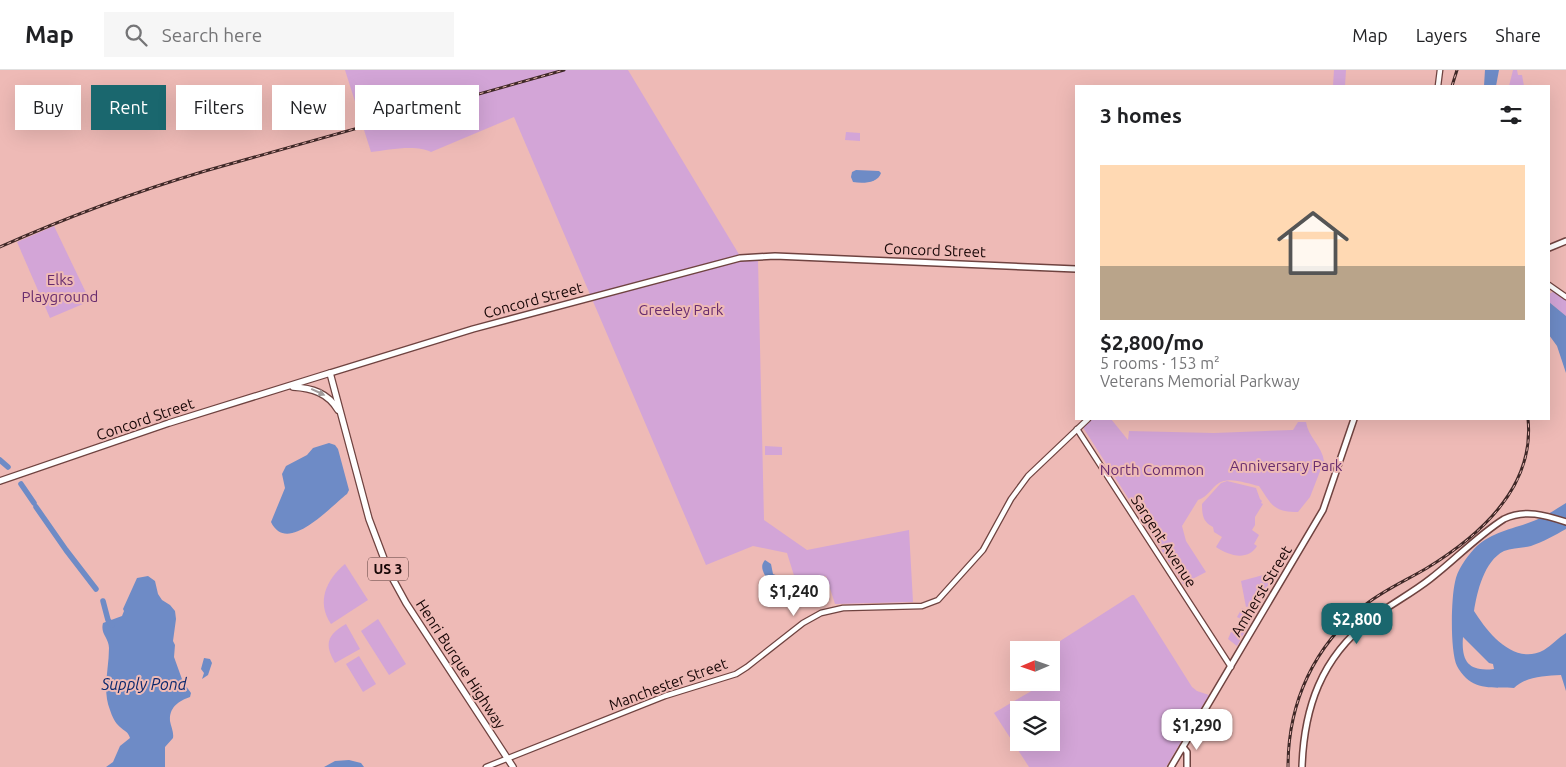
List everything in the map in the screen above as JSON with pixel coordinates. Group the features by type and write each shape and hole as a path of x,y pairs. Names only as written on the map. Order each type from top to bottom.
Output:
{"main road":[{"path":"1550,248 1566,241"},
{"name":"Concord Street","path":"0,481 169,423 474,329 740,258 775,256 1075,270"},
{"name":"Henri Burque Highway","path":"330,373 369,520 389,572 411,611 513,767"},
{"path":"286,387 306,388 321,393 330,400 341,414"},
{"name":"Amherst Street","path":"1171,767 1323,510 1354,420"},
{"path":"1302,767 1304,735 1312,702 1323,676 1339,650 1367,622 1424,583 1502,520 1515,515 1532,513 1566,522"},
{"path":"1183,747 1186,751 1187,767"}],"street":[{"path":"1438,85 1440,70"},
{"path":"1550,286 1566,297"},
{"name":"Manchester Street","path":"486,767 665,696 736,674 803,623 821,613 843,608 926,605 938,600 983,550 1011,499 1028,476 1087,420"},
{"name":"Sargent Avenue","path":"1077,429 1231,667"}],"green space":[{"name":"Greeley Park","path":"345,70 628,70 743,261 758,260 764,520 807,550 909,530 913,602 835,604 826,576 796,582 787,553 753,546 706,565 514,117 431,152 410,148 371,152 364,130 479,130 479,85 355,85 355,102"},
{"path":"1334,70 1346,70 1345,85 1333,85"},
{"path":"1513,70 1517,70 1518,75 1522,75 1524,85 1509,85"},
{"path":"846,132 860,133 860,141 845,140"},
{"name":"Elks Playground","path":"54,226 90,301 50,318 17,242"},
{"path":"1555,291 1566,299 1566,316 1550,303 1550,294"},
{"path":"1091,420 1112,420 1128,440 1129,431 1214,433 1293,430 1298,422 1306,422 1324,461 1310,497 1298,512 1278,509 1259,486 1233,480 1219,483 1198,500 1182,526 1186,541 1206,572 1183,584 1084,427"},
{"path":"765,446 782,447 782,455 765,455"},
{"path":"1227,481 1256,488 1263,504 1255,517 1255,525 1252,530 1259,535 1254,544 1257,546 1248,554 1237,556 1216,547 1222,537 1214,532 1213,527 1207,523 1203,515 1202,504 1221,483"},
{"path":"345,564 368,600 331,624 324,608 325,592 338,570"},
{"path":"1267,574 1267,591 1257,603 1246,607 1241,581"},
{"path":"1132,595 1134,595 1192,687 1209,695 1166,767 1029,767 1019,751 1060,751 1060,701 1014,701 1031,691 1060,691 1060,641"},
{"path":"1242,608 1254,615 1237,646 1228,639 1231,632 1235,633 1240,629 1237,626 1241,619 1237,617"},
{"path":"378,619 406,664 389,675 361,631"},
{"path":"346,624 360,649 335,663 329,650 329,640 335,632"},
{"path":"359,656 376,684 363,692 346,664"},
{"path":"1010,704 1010,738 994,713"}],"water":[{"path":"1485,70 1499,70 1496,85 1484,85"},
{"path":"856,170 879,171 881,173 873,181 857,183 853,182 851,177 852,172"},
{"path":"1550,303 1566,316 1566,373 1557,346 1550,336"},
{"path":"329,443 335,445 338,449 349,490 347,494 320,517 298,531 287,534 278,531 271,522 285,488 282,474 286,466 307,455 313,448"},
{"path":"1566,503 1566,529 1531,546 1504,551 1491,562 1480,586 1474,611 1494,637 1503,645 1522,654 1533,654 1544,650 1566,633 1566,691 1561,675 1530,679 1514,688 1488,687 1471,682 1457,666 1453,649 1453,600 1455,582 1460,569 1474,549 1488,538 1540,518","holes":["1463,637 1489,663 1493,664 1494,669 1478,669 1468,664 1463,653"]},
{"path":"765,560 771,564 773,574 778,576 779,582 769,584 762,569"},
{"name":"Supply Pond","path":"148,576 155,581 158,594 162,600 175,611 174,657 183,682 191,693 190,697 182,700 171,712 170,721 173,738 165,747 165,767 106,767 113,762 120,746 130,738 127,732 115,721 106,695 109,648 102,627 103,623 122,616 123,609 137,578"},
{"path":"204,658 210,659 212,663 208,675 202,679 204,673 201,669"},
{"path":"349,760 361,763 364,767 324,767 335,761"}],"waterway":[{"path":"0,460 8,467"},
{"path":"21,484 34,503"},
{"path":"36,507 96,589"},
{"path":"103,601 108,620 112,625"}],"railway":[{"path":"0,247 76,215 179,179 564,70"},
{"path":"1452,85 1457,70"},
{"path":"1288,767 1289,743 1299,698 1307,677 1331,638 1365,605 1447,555 1485,524 1500,507 1513,487 1523,466 1528,444 1528,420"}],"park label":[{"name":"Anniversary Park","path":"1286,465"},
{"name":"North Common","path":"1152,469"}]}
